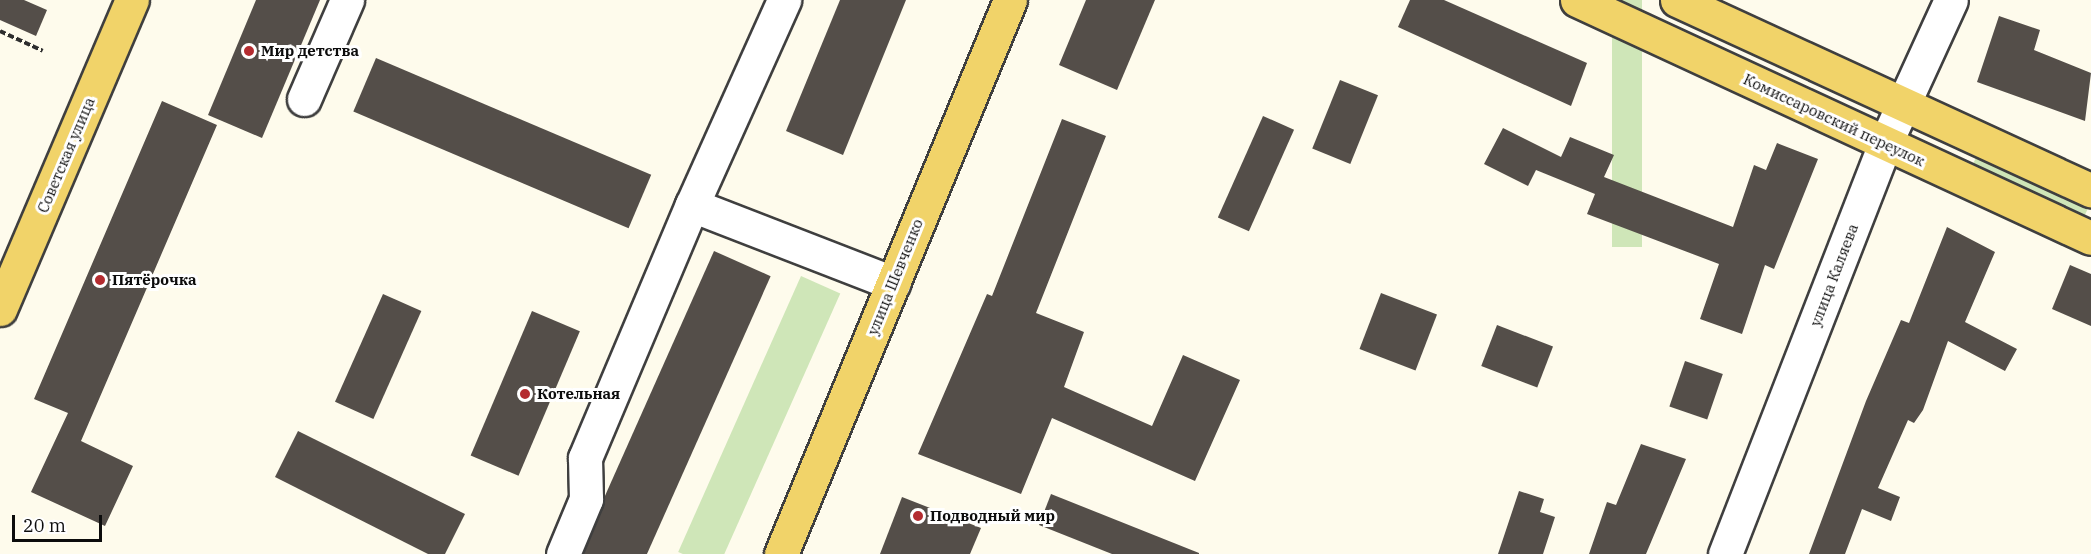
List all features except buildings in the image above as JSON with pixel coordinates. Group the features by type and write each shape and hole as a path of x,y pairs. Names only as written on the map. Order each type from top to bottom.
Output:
{"main road":[{"name":"Советская улица","path":"0,308 132,0"},
{"name":"улица Шевченко","path":"781,554 1010,0"},
{"name":"Комиссаровский переулок","path":"1577,0 2091,238"},
{"path":"1677,0 1901,106 2091,190"}],"street":[{"path":"304,99 347,0"},
{"path":"563,554 586,500 585,458 692,205 784,0"},
{"name":"улица Каляева","path":"1725,554 1885,144 1951,0"},
{"path":"692,205 893,283"}],"path":[{"path":"0,31 43,51"}],"green space":[{"path":"1612,0 1642,0 1642,247 1612,247"},
{"path":"1979,151 2090,203 2083,218 1972,166"},
{"path":"801,276 840,293 724,554 683,554 678,552"}],"place":[{"name":"Мир детства","path":"249,51"},
{"name":"Пятёрочка","path":"100,280"},
{"name":"Котельная","path":"525,394"},
{"name":"Подводный мир","path":"918,516"}]}
